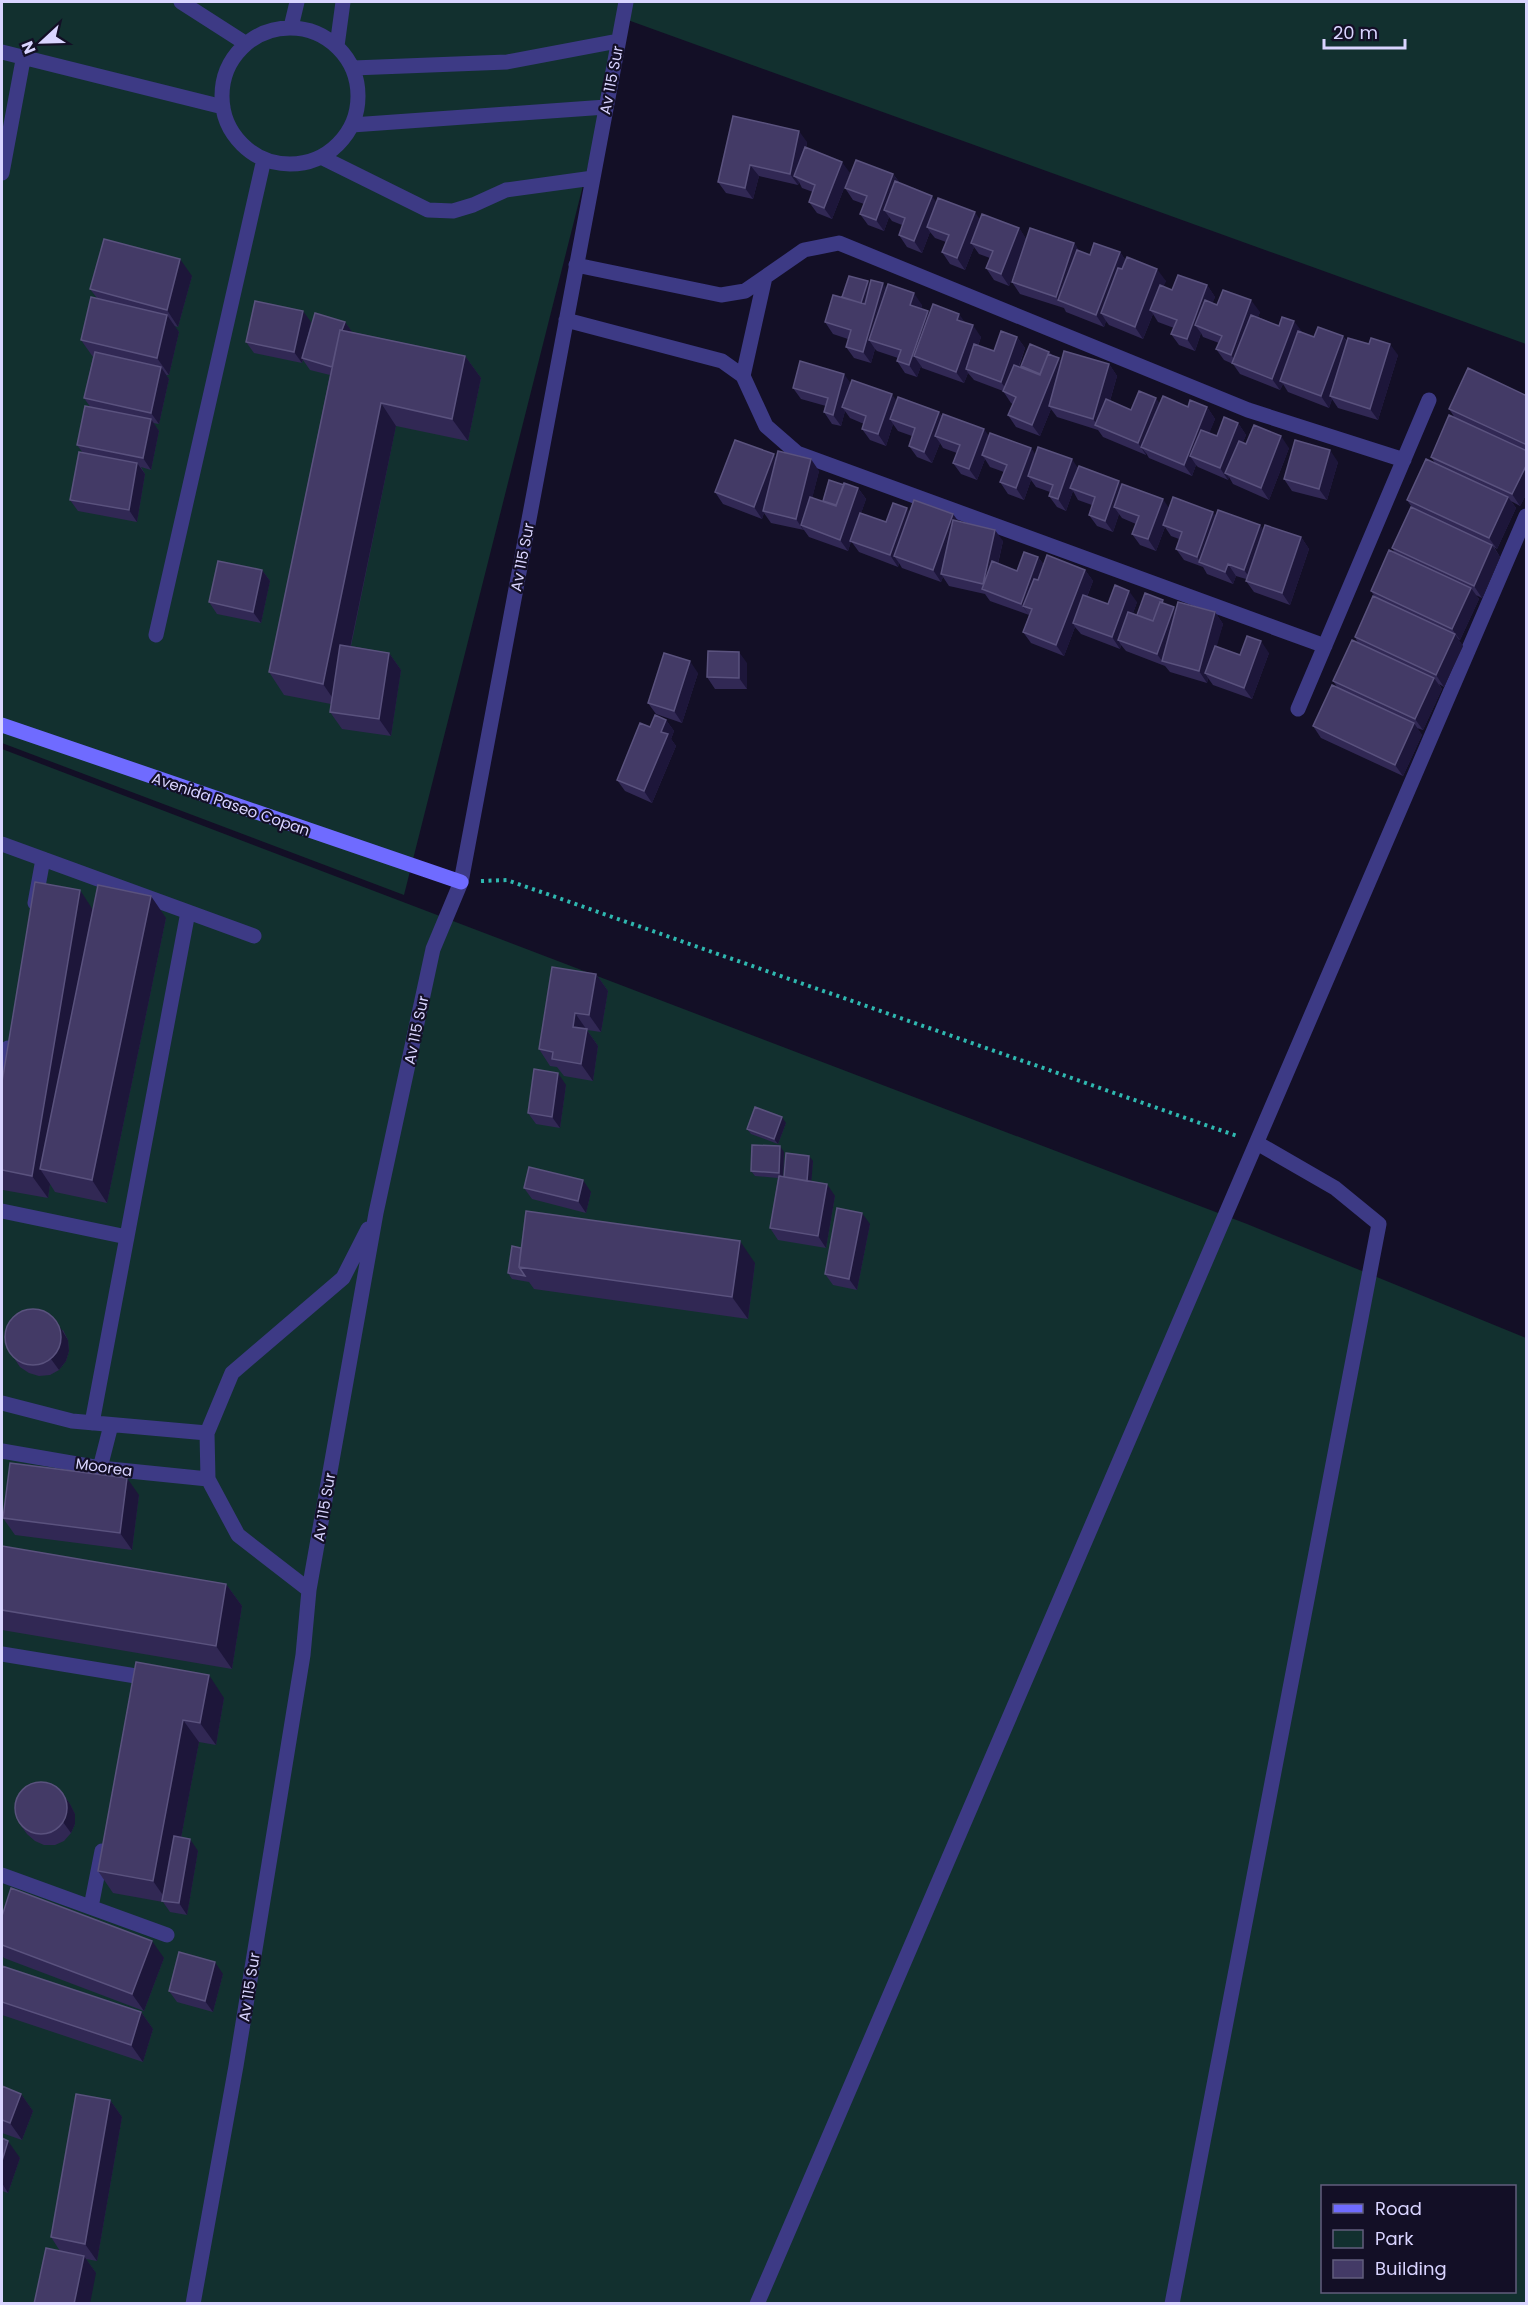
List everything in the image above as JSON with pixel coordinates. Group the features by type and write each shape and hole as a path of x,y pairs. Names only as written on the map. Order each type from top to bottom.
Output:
{"main road":[{"name":"Avenida Paseo Copan","path":"2,725 461,882"}],"street":[{"path":"181,2 245,43"},
{"path":"291,27 297,2"},
{"path":"337,46 343,2"},
{"name":"Av 115 Sur","path":"193,2304 236,2066 303,1655 309,1590 376,1213 433,949 461,882 626,2"},
{"path":"291,27 314,33 337,46 353,68 358,87 358,106 352,125 338,145 321,157 294,164 264,159 248,149 231,130 223,107 223,82 232,59 245,43 270,30 291,27"},
{"path":"353,68 507,62 618,41"},
{"path":"2,52 24,60 223,107"},
{"path":"2,173 24,60"},
{"path":"352,125 606,107"},
{"path":"321,157 428,210 453,211 506,190 593,178"},
{"path":"156,635 264,159"},
{"path":"576,265 721,295 745,291 804,250 839,243 1248,410 1404,460"},
{"path":"743,376 765,277"},
{"path":"566,320 722,361 743,376 766,426 797,453 1325,646"},
{"path":"1298,709 1429,400"},
{"path":"757,2304 1527,516"},
{"path":"2,844 254,936"},
{"path":"32,917 43,859"},
{"path":"92,1423 188,912"},
{"path":"2,1081 10,1034"},
{"path":"1172,2304 1379,1224 1335,1188 1257,1143"},
{"path":"2,1211 127,1237"},
{"path":"309,1590 238,1535 208,1479 207,1432 232,1373 343,1278 376,1213"},
{"path":"2,1403 72,1421 207,1432"},
{"path":"100,1468 111,1425"},
{"name":"Moorea","path":"2,1451 100,1468 208,1479"},
{"path":"2,1654 135,1682 169,1681"},
{"path":"91,1907 104,1838"},
{"path":"2,1875 167,1935"}],"path":[{"path":"461,882 507,880 1257,1143"}],"green space":[{"path":"2,2 1526,2 1526,344 625,19 404,895 2,743"},
{"path":"2,749 1247,1224 1526,1338 1526,2303 2,2303"}],"building":[{"path":"733,116 799,131 790,174 750,165 745,188 718,182"},
{"path":"805,147 842,162 824,208 809,202 815,185 794,176"},
{"path":"856,160 893,174 876,220 860,214 867,196 845,188"},
{"path":"895,181 932,196 914,241 899,235 905,218 884,210"},
{"path":"938,198 975,212 957,258 942,252 949,235 927,227"},
{"path":"982,214 1019,228 1001,274 986,268 993,251 971,243"},
{"path":"1030,228 1074,243 1056,297 1012,282"},
{"path":"104,239 180,259 167,310 90,289"},
{"path":"1094,243 1120,252 1096,315 1058,300 1077,250 1090,255"},
{"path":"1127,257 1157,269 1135,327 1101,313 1118,268 1122,269"},
{"path":"1178,275 1207,285 1187,339 1171,334 1177,320 1150,310 1160,285 1172,290"},
{"path":"849,276 868,281 861,303 842,297"},
{"path":"871,280 883,283 863,352 846,347 851,330 825,322 833,295 865,304"},
{"path":"888,284 914,293 910,305 928,311 909,365 897,361 901,350 869,340"},
{"path":"1223,290 1251,300 1231,355 1216,349 1222,336 1195,325 1205,300 1217,305"},
{"path":"91,297 167,315 157,358 81,340"},
{"path":"255,301 303,311 294,352 246,342"},
{"path":"933,304 959,314 957,320 973,325 956,372 914,356"},
{"path":"315,313 345,322 340,330 332,367 302,358"},
{"path":"1251,315 1279,326 1282,317 1294,321 1272,379 1232,363"},
{"path":"1318,327 1343,336 1321,396 1280,381 1298,331 1314,337"},
{"path":"340,330 465,356 452,419 381,403 323,684 269,672"},
{"path":"1001,331 1017,337 1001,382 966,369 974,344 994,351"},
{"path":"1348,338 1369,344 1371,338 1390,344 1370,409 1330,396"},
{"path":"1030,344 1049,352 1040,374 1021,366"},
{"path":"1064,351 1109,364 1093,419 1049,406"},
{"path":"95,352 161,367 151,413 84,398"},
{"path":"1048,354 1059,358 1032,425 1008,415 1016,397 1003,391 1014,365 1040,375"},
{"path":"800,361 844,374 833,415 824,412 828,398 793,388"},
{"path":"1468,368 1527,396 1527,445 1449,409"},
{"path":"852,380 892,394 878,434 862,429 866,416 842,407"},
{"path":"1139,391 1156,398 1138,443 1095,425 1106,399 1131,410"},
{"path":"1163,396 1188,407 1190,400 1207,407 1184,465 1141,447"},
{"path":"898,397 939,412 924,452 909,446 915,428 890,419"},
{"path":"85,406 151,419 143,458 77,445"},
{"path":"943,414 984,429 969,469 953,463 960,445 935,436"},
{"path":"1449,415 1527,451 1527,464 1512,494 1431,457"},
{"path":"1224,417 1238,423 1220,468 1190,456 1201,430 1217,436"},
{"path":"1254,425 1281,436 1261,488 1225,473 1239,441 1246,444"},
{"path":"990,433 1031,448 1016,488 1000,482 1007,465 982,455"},
{"path":"735,440 774,454 754,507 715,492"},
{"path":"1295,440 1330,450 1319,489 1284,479"},
{"path":"1038,447 1072,459 1058,499 1049,496 1053,485 1028,476"},
{"path":"778,451 811,459 796,519 763,511"},
{"path":"79,452 137,463 129,510 70,500"},
{"path":"1426,459 1508,497 1489,538 1407,500"},
{"path":"1079,466 1119,481 1105,521 1089,515 1095,497 1070,488"},
{"path":"829,480 844,485 836,505 823,501"},
{"path":"844,483 858,488 840,540 801,525 810,497 836,506"},
{"path":"1122,484 1163,499 1148,539 1132,534 1139,516 1114,507"},
{"path":"1173,497 1213,512 1197,557 1176,549 1182,532 1163,525"},
{"path":"914,500 953,514 933,570 894,556"},
{"path":"893,503 907,508 890,555 850,541 860,513 886,522"},
{"path":"1411,507 1492,545 1474,586 1392,548"},
{"path":"1218,510 1260,525 1244,570 1228,564 1225,572 1199,562"},
{"path":"953,520 995,530 983,584 941,574"},
{"path":"1265,525 1301,537 1282,593 1246,581"},
{"path":"1389,550 1471,588 1452,629 1371,591"},
{"path":"1024,552 1038,557 1021,604 982,589 992,561 1017,571"},
{"path":"1047,555 1085,570 1056,645 1023,632 1032,609 1023,606 1034,579 1038,580"},
{"path":"218,561 262,570 253,612 209,602"},
{"path":"1115,585 1129,591 1112,637 1073,623 1083,595 1108,604"},
{"path":"1145,593 1163,600 1162,603 1160,602 1153,621 1137,615"},
{"path":"1373,596 1455,634 1436,675 1355,637"},
{"path":"1160,602 1174,607 1157,654 1118,640 1128,612 1153,621"},
{"path":"1178,602 1215,612 1199,671 1162,661"},
{"path":"1247,636 1261,641 1244,688 1205,673 1215,646 1240,655"},
{"path":"1352,640 1434,678 1415,719 1333,681"},
{"path":"340,645 389,653 379,719 330,712"},
{"path":"708,651 739,652 739,678 707,677"},
{"path":"664,653 690,661 674,711 648,703"},
{"path":"1332,685 1414,723 1395,765 1313,726"},
{"path":"655,715 666,720 661,732 668,734 644,791 617,780 640,723 650,727"},
{"path":"35,882 80,890 32,1176 2,1170 2,1082"},
{"path":"98,885 151,896 92,1180 40,1169"},
{"path":"552,967 596,974 589,1015 575,1013 573,1027 587,1029 581,1064 552,1059 553,1052 539,1049"},
{"path":"534,1069 558,1073 552,1117 528,1113"},
{"path":"755,1107 782,1117 774,1139 747,1129"},
{"path":"752,1145 780,1146 779,1173 751,1171"},
{"path":"786,1153 809,1156 807,1181 784,1177"},
{"path":"529,1167 583,1180 578,1201 524,1188"},
{"path":"779,1176 827,1184 818,1236 770,1228"},
{"path":"837,1208 862,1213 849,1279 825,1274"},
{"path":"526,1211 740,1241 732,1297 519,1267"},
{"path":"512,1246 521,1248 519,1267 525,1276 508,1273"},
{"path":"33,1309 44,1311 53,1317 59,1326 61,1337 59,1348 53,1357 44,1363 33,1365 22,1363 13,1357 7,1348 5,1337 7,1326 13,1317 22,1311"},
{"path":"10,1463 127,1478 120,1533 3,1518"},
{"path":"2,1546 226,1584 216,1646 2,1610"},
{"path":"136,1662 209,1675 200,1723 183,1720 153,1881 98,1871"},
{"path":"41,1782 55,1786 63,1794 67,1808 63,1822 55,1830 41,1834 27,1830 19,1822 15,1808 19,1794 27,1786"},
{"path":"174,1836 190,1839 179,1903 162,1901"},
{"path":"11,1888 152,1941 132,1994 2,1945 2,1916"},
{"path":"179,1952 215,1962 205,2001 169,1991"},
{"path":"2,1966 141,2012 131,2045 2,2002"},
{"path":"2,2086 21,2094 10,2123 2,2120"},
{"path":"76,2094 110,2100 85,2244 51,2237"},
{"path":"2,2138 8,2141 2,2161"},
{"path":"46,2248 84,2256 74,2304 34,2304"}]}
